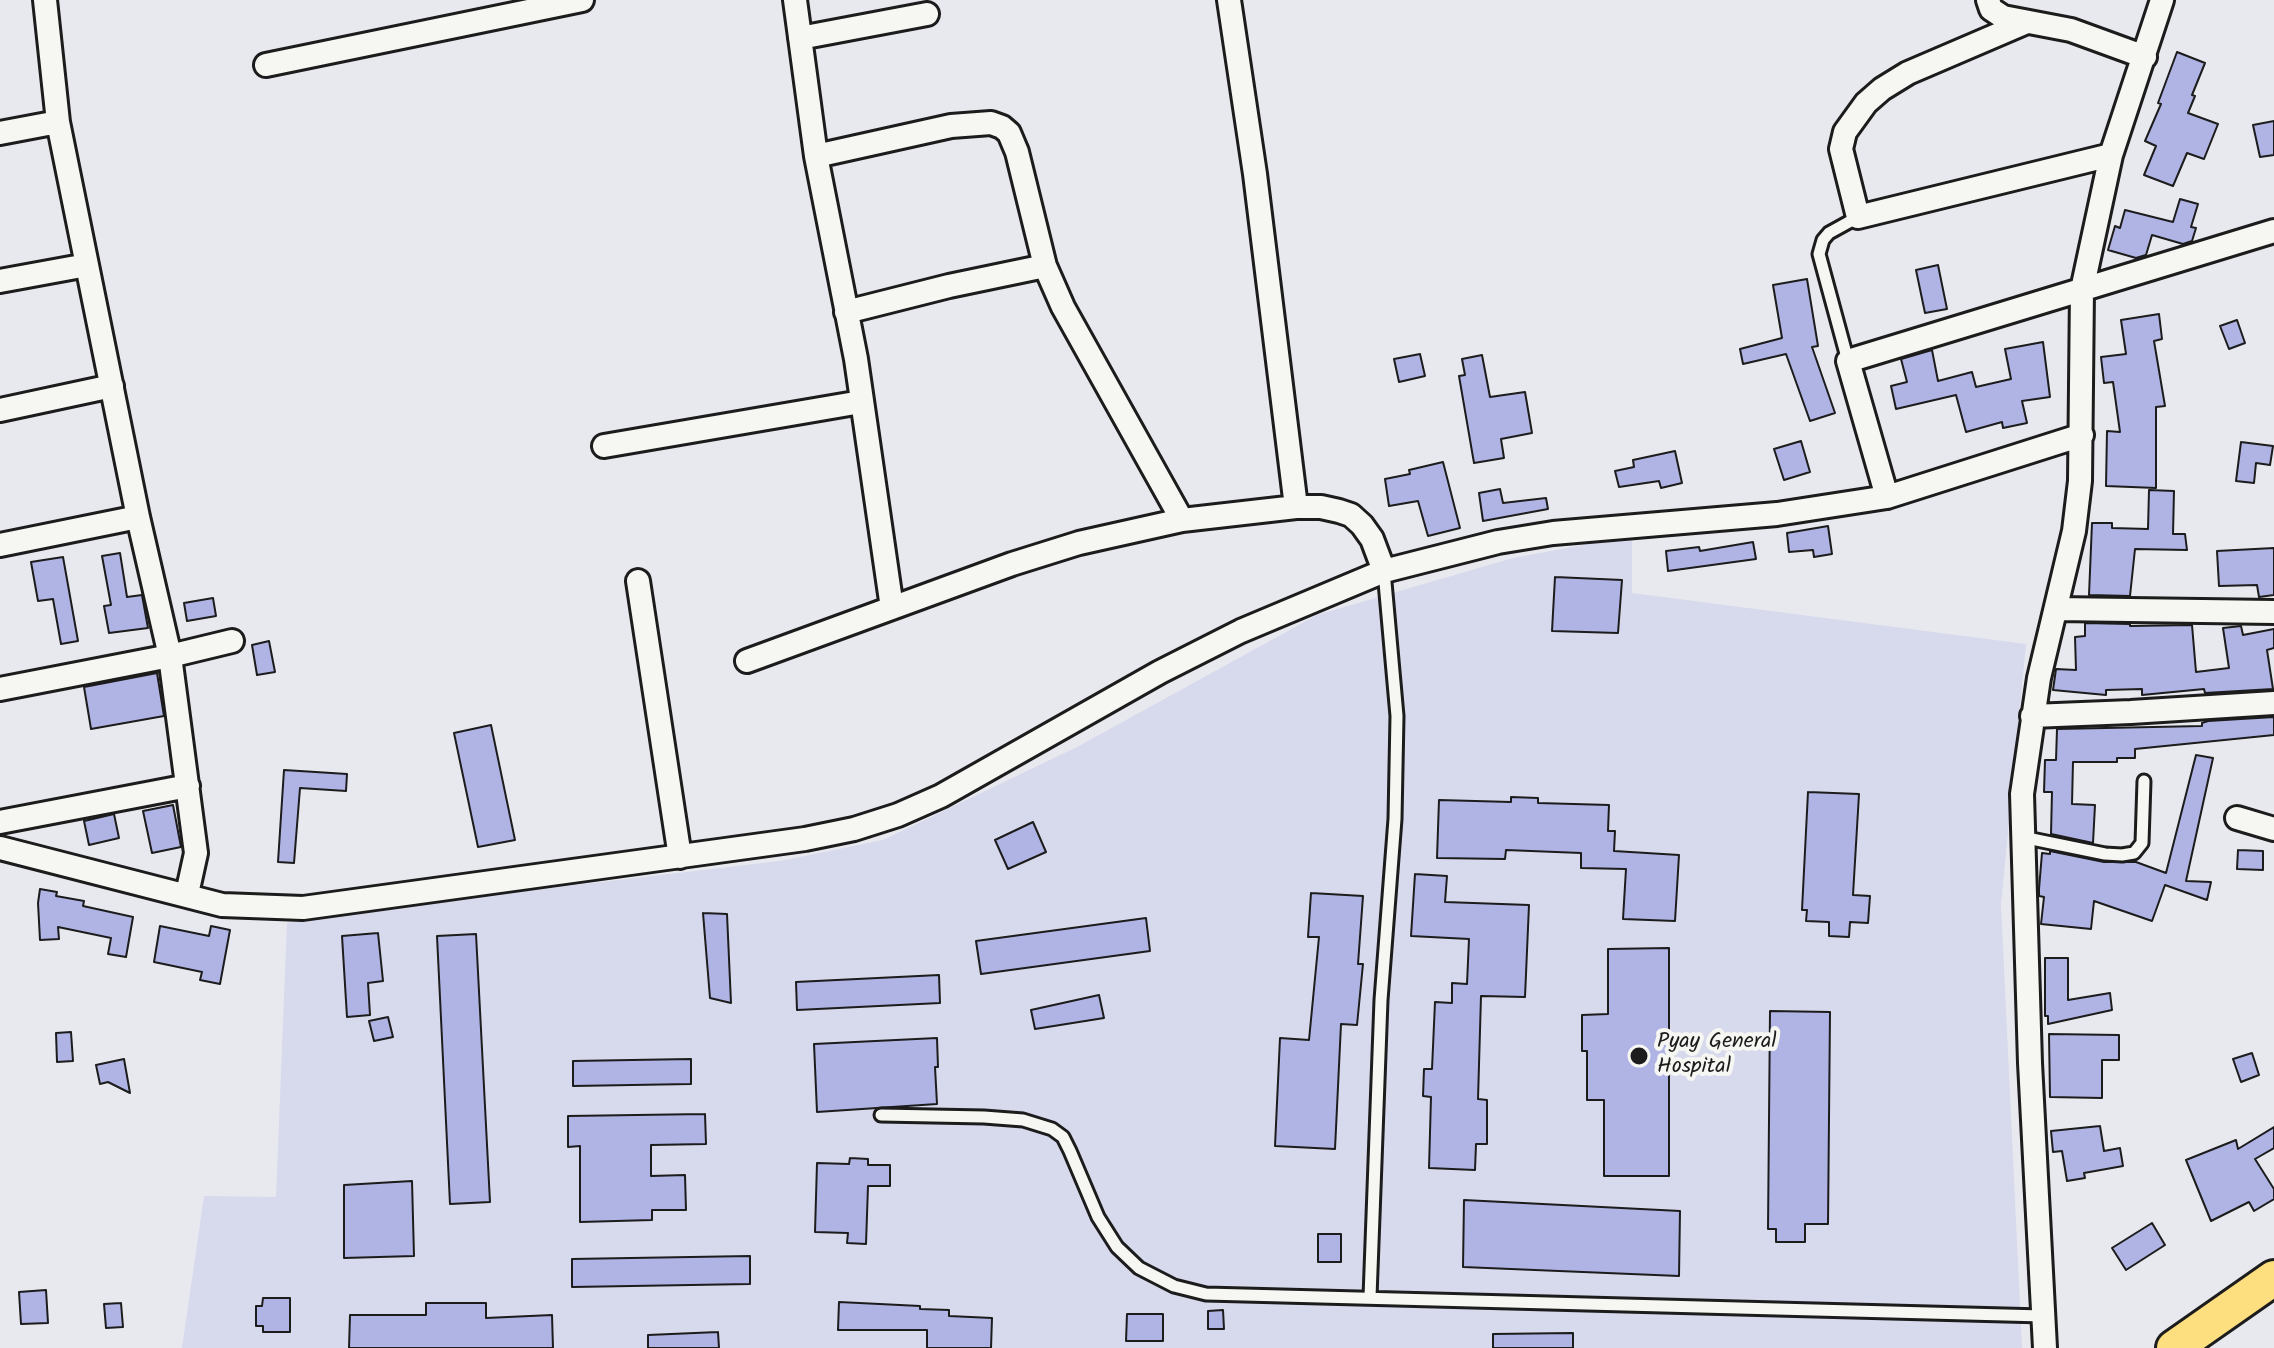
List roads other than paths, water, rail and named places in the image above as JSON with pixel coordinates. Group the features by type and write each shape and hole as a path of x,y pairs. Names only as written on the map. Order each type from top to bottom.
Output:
{"main road":[{"path":"2174,1348 2274,1278"}],"street":[{"path":"45,0 58,122 138,517 170,656 196,853 187,894"},
{"path":"266,65 582,0"},
{"path":"795,0 816,156 846,312 892,608"},
{"path":"1229,0 1255,174 1296,507"},
{"path":"1988,0 1997,13 2071,30 2145,57"},
{"path":"2045,1348 2021,836 2022,794 2032,716 2074,531 2080,481 2082,290 2111,155 2162,0"},
{"path":"800,38 927,14"},
{"path":"2027,22 1908,73 1866,103 1845,132 1841,149 1858,217 2111,155"},
{"path":"0,133 58,122"},
{"path":"816,156 951,126 991,123 1009,133 1017,152 1045,266 1089,357 1182,520"},
{"path":"1887,497 1848,361 2274,231"},
{"path":"0,281 87,265"},
{"path":"846,312 1045,266"},
{"path":"0,410 112,386"},
{"path":"604,446 861,402"},
{"path":"0,848 222,905 303,908 805,839 854,829 898,815 941,796 1160,672 1241,631 1384,571 1498,542 1553,533 1777,514 1887,497 2082,435"},
{"path":"747,661 955,583 1079,543 1182,520 1321,507 1351,515 1362,525 1372,539 1384,571"},
{"path":"0,545 138,517"},
{"path":"638,581 680,857"},
{"path":"2057,609 2274,612"},
{"path":"0,689 232,641"},
{"path":"2032,716 2274,703"},
{"path":"0,822 188,786"},
{"path":"2237,818 2274,829"}],"lane":[{"path":"1848,361 1819,254 1829,233 1858,217"},
{"path":"1370,1297 1381,1000 1395,804 1397,716 1384,571"},
{"path":"2021,836 2105,854 2134,853 2142,843 2144,781"},
{"path":"881,1115 1023,1120 1052,1129 1063,1137 1098,1217 1117,1247 1139,1268 1174,1286 1206,1294 2043,1316"}],"place":[{"name":"Pyay General Hospital","path":"1639,1056"}]}
